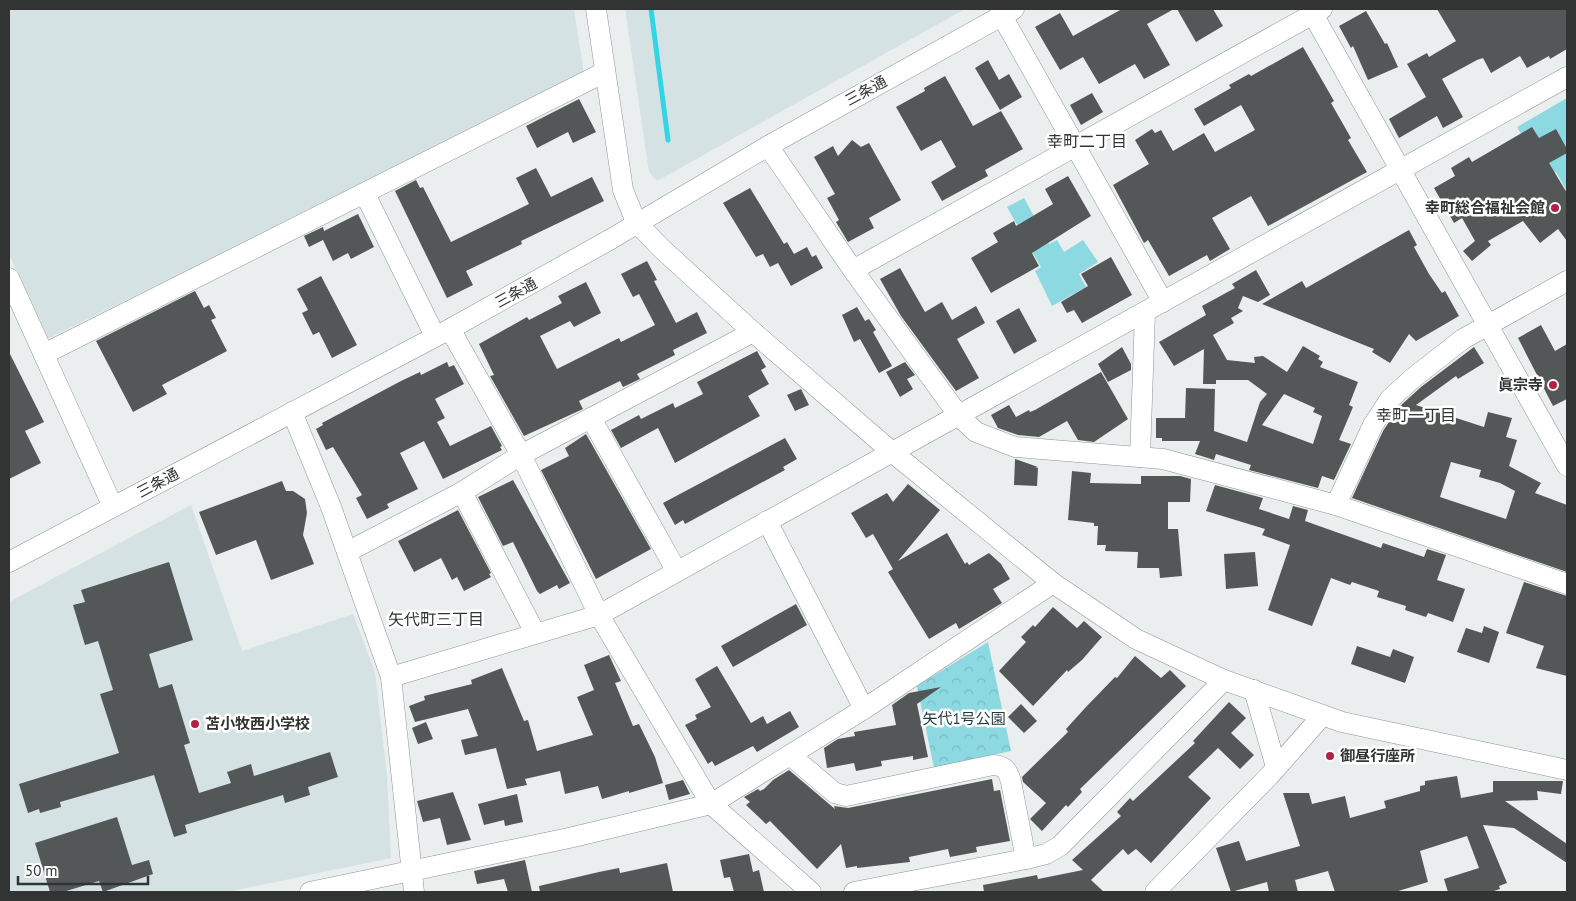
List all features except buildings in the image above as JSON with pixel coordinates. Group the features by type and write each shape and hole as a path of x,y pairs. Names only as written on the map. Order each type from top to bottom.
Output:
{"street":[{"path":"596,9 623,190 636,222 661,248 753,332 892,452 1053,583 1136,639 1224,680 1322,716 1401,735 1567,770"},
{"path":"853,270 1315,10 1401,170 1567,466"},
{"path":"1008,12 1075,146 1163,302"},
{"name":"三条通","path":"9,562 443,333 610,239 768,146 1008,12"},
{"path":"44,354 605,72"},
{"path":"392,677 599,615 676,570 959,416 1567,77"},
{"path":"768,146 853,270 959,416 976,432 1015,447 1163,459 1336,505 1567,584"},
{"path":"365,194 443,333 521,455 599,615 711,804 811,892"},
{"path":"9,278 113,507"},
{"path":"1336,505 1374,425 1390,400 1413,378 1463,339 1567,281"},
{"path":"1140,457 1145,312"},
{"path":"347,552 462,492 521,455 753,332"},
{"path":"292,412 347,552 392,677 414,892"},
{"path":"590,418 676,570"},
{"path":"462,492 535,633"},
{"path":"767,521 864,709"},
{"path":"310,892 560,840 711,804 864,709 1053,583"},
{"path":"854,892 1026,859 1046,854 1060,846 1224,680"},
{"path":"1254,690 1276,767"},
{"path":"1155,892 1276,767 1322,716"},
{"path":"790,756 835,794 846,796 993,765 1002,766 1009,772 1012,782 1026,859"}],"shaded area":[{"path":"9,9 574,9 584,75 47,339 9,254"},
{"path":"625,9 965,9 657,181 649,172"},
{"name":"苫小牧西小学校","path":"191,505 242,651 353,614 375,672 387,776 391,858 227,892 9,892 9,602"}],"green space":[{"path":"1567,98 1567,191 1556,172 1546,177 1517,127"},
{"path":"1024,198 1049,244 1057,240 1064,252 1083,240 1098,262 1079,274 1086,287 1052,306 1035,271 1041,267 1007,207"},
{"name":"矢代1号公園","path":"988,642 1011,751 934,768 917,686"}],"waterway":[{"path":"651,9 668,140"}],"place":[{"name":"幸町総合福祉会館","path":"1555,208"},
{"name":"眞宗寺","path":"1553,385"},
{"name":"苫小牧西小学校","path":"195,724"},
{"name":"御昼行座所","path":"1330,756"}],"district":[{"name":"幸町二丁目","path":"1087,141"},
{"name":"幸町一丁目","path":"1416,415"},
{"name":"矢代町三丁目","path":"436,619"}]}
